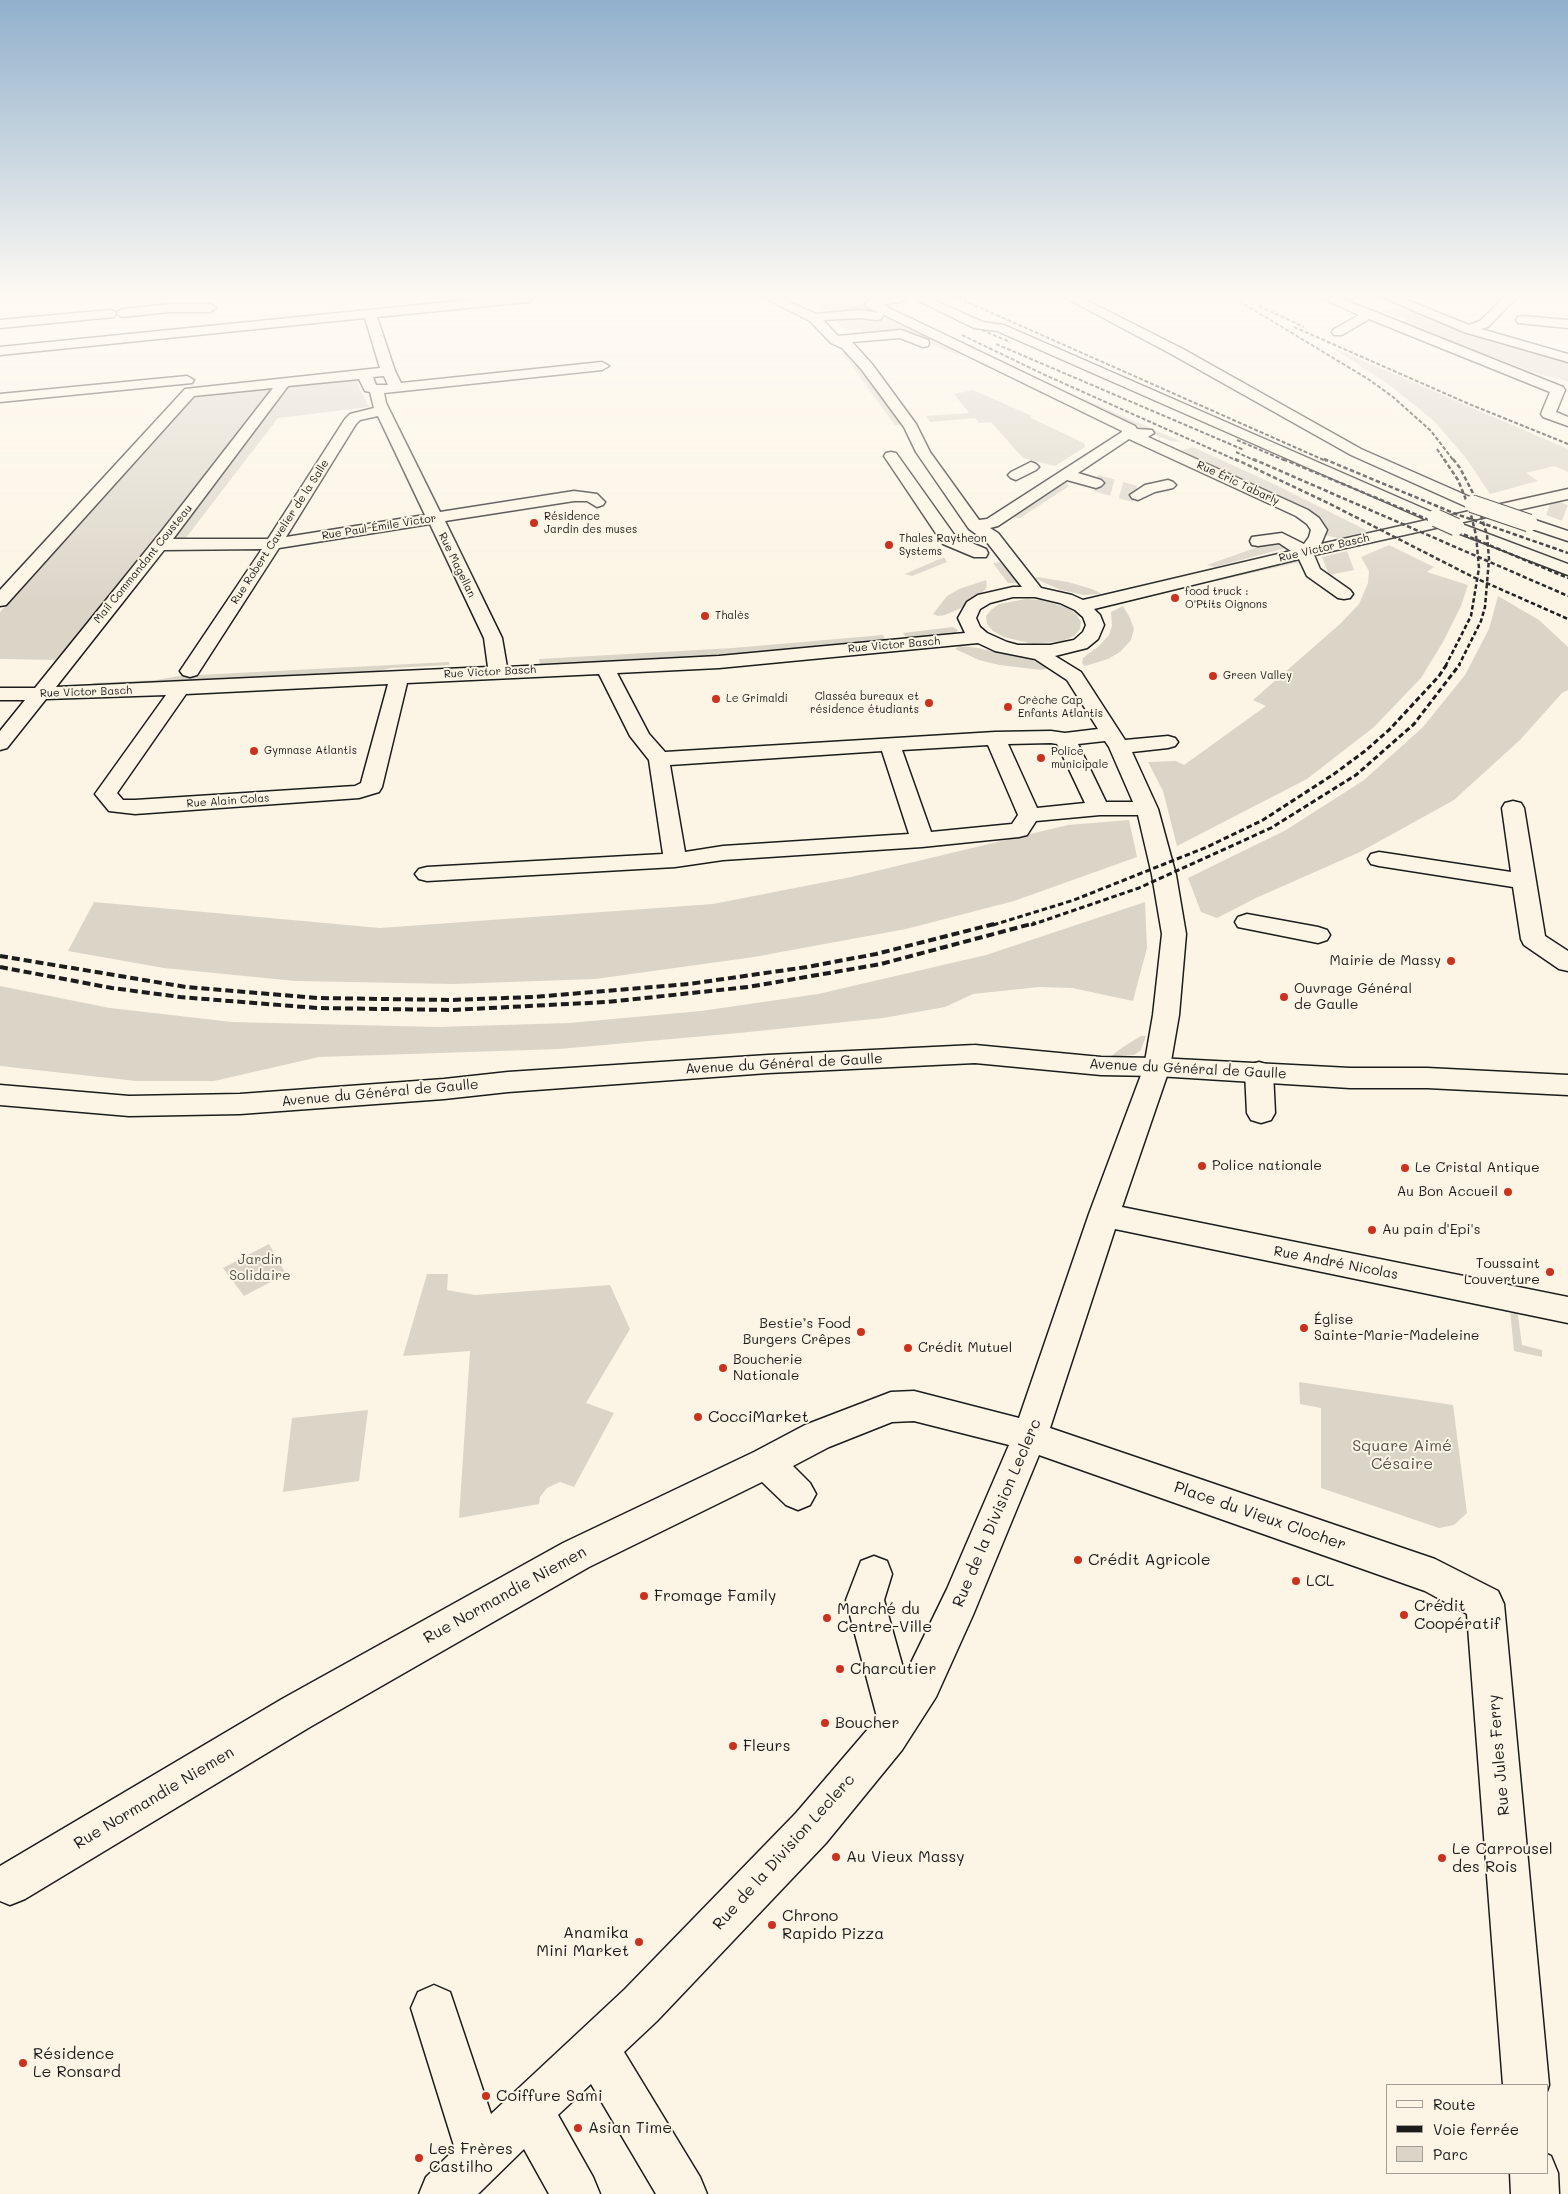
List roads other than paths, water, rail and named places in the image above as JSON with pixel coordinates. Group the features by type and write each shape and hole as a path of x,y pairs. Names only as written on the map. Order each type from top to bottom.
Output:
{"street":[{"path":"0,601 176,400"},
{"name":"Mail Commandant Cousteau","path":"0,744 159,546 266,400"},
{"name":"Rue Magellan","path":"379,400 383,412 493,638 497,664"},
{"path":"891,400 911,427 922,452 976,527 992,537 1035,592"},
{"path":"1068,400 1130,429 1129,434"},
{"path":"1166,400 1456,527 1568,570"},
{"path":"1264,400 1356,452 1473,504 1568,536"},
{"path":"1554,400 1548,414 1568,422"},
{"name":"Rue Robert Cavelier de la Salle","path":"185,679 350,422 355,417 383,412"},
{"path":"976,527 992,523 1129,434 1144,432 1176,445 1181,444"},
{"name":"Rue Éric Tabarly","path":"1129,434 1302,513 1313,521 1319,530 1317,537 1305,552"},
{"path":"904,441 922,452"},
{"path":"873,458 922,452"},
{"path":"892,456 950,540 980,553"},
{"path":"1016,475 1034,467 1096,483"},
{"path":"907,476 938,474"},
{"path":"1164,502 1136,494 1151,488 1168,485"},
{"name":"Rue Victor Basch","path":"1081,606 1305,552 1542,504 1568,494"},
{"name":"Rue Paul-Émile Victor","path":"159,546 175,544 273,544 574,496 590,497 597,502"},
{"path":"976,527 976,540 980,553 995,581 1066,599 1081,606 1091,615 1095,625 1091,635 1077,656 1076,672"},
{"path":"1258,541 1282,538 1305,552 1313,572 1344,594"},
{"path":"995,581 984,599 974,606 968,614 974,630 1002,647 1019,650 1050,652 1064,649 1086,640"},
{"name":"Rue Victor Basch","path":"0,676 185,679 400,677 497,664 605,667 719,662 974,630"},
{"name":"Rue Victor Basch","path":"826,634 974,630"},
{"name":"Rue Victor Basch","path":"0,694 40,694 185,679 497,664 799,637"},
{"name":"Rue de la Division Leclerc","path":"442,2194 594,2047 641,2005 811,1828 888,1736 926,1674 960,1602 1030,1437 1104,1214 1157,1066 1166,1015 1174,934 1158,846 1147,809 1121,742 1076,672 1041,655 1019,650"},
{"path":"605,667 640,736 659,759 675,860"},
{"name":"Rue Alain Colas","path":"185,679 106,794 118,806 135,807 358,792 372,787 400,677"},
{"path":"1018,732 1041,737"},
{"path":"659,759 995,738 1041,737 1121,742 1168,742"},
{"path":"995,738 1029,815"},
{"path":"1065,739 1093,799 1100,808"},
{"path":"890,744 922,840"},
{"path":"1029,815 1100,808 1147,809"},
{"path":"1513,808 1533,939 1568,962"},
{"path":"427,874 675,860 723,853 922,840 1019,830 1029,815"},
{"path":"1379,859 1523,881"},
{"path":"1247,922 1318,935"},
{"name":"Avenue du Général de Gaulle","path":"0,1095 129,1106 240,1104 444,1089 508,1082 749,1066 975,1054 1090,1065 1157,1066 1350,1078 1427,1078 1568,1085"},
{"path":"1259,1072 1261,1113"},
{"name":"Rue André Nicolas","path":"1104,1214 1133,1222 1568,1310"},
{"name":"Rue Normandie Niemen","path":"10,1884 296,1713 576,1555 766,1463 817,1436 891,1407 914,1406 996,1426 1030,1437"},
{"name":"Place du Vieux Clocher","path":"1030,1437 1086,1454 1435,1577 1485,1604"},
{"path":"766,1463 798,1494"},
{"path":"874,1574 865,1600 898,1721"},
{"name":"Rue Jules Ferry","path":"1485,1604 1526,2084"},
{"path":"434,2008 481,2157"},
{"path":"594,2047 683,2194"},
{"path":"529,2110 576,2194"},
{"path":"1534,2174 1535,2194"}],"tunnel":[{"path":"1096,483 1135,494"},
{"path":"1549,507 1568,514"}],"railway":[{"path":"1102,400 1238,461"},
{"path":"1128,400 1244,450"},
{"path":"1189,400 1326,461"},
{"path":"1397,400 1431,431 1454,461"},
{"path":"1461,400 1568,444"},
{"path":"1237,440 1286,461"},
{"path":"1437,449 1445,461"},
{"path":"1236,452 1256,461"},
{"path":"1235,459 1328,503 1477,579"},
{"path":"1253,459 1478,557"},
{"path":"1283,459 1476,540"},
{"path":"1324,459 1472,520"},
{"path":"1444,459 1458,480 1472,520"},
{"path":"1453,459 1460,468 1476,499 1484,524"},
{"path":"1472,520 1484,524"},
{"path":"1472,520 1476,540"},
{"path":"1484,524 1568,553"},
{"path":"1484,524 1488,545"},
{"path":"1476,540 1488,545"},
{"path":"1476,540 1478,557"},
{"path":"1488,545 1568,578"},
{"path":"1488,545 1489,562"},
{"path":"1477,579 1478,557"},
{"path":"1478,557 1489,562"},
{"path":"1487,583 1489,562"},
{"path":"1489,562 1568,596"},
{"path":"1446,665 1471,616 1477,579"},
{"path":"1477,579 1487,583"},
{"path":"1459,665 1481,621 1485,607 1487,583"},
{"path":"1487,583 1568,619"},
{"path":"993,925 1074,900 1207,847 1263,820 1334,774 1365,751 1390,729 1439,676 1447,664"},
{"path":"1031,925 1139,888 1271,828 1356,775 1414,724 1460,664"},
{"path":"0,956 186,987 317,998 450,1000 533,997 689,984 807,967 876,954 998,923"},
{"path":"0,967 112,988 180,997 317,1008 451,1010 607,1002 748,987 881,964 1035,923"}],"place":[{"name":"Résidence Jardin des muses","path":"534,523"},
{"name":"Thales Raytheon Systems","path":"889,545"},
{"name":"food truck : O'Ptits Oignons","path":"1175,598"},
{"name":"Thalès","path":"705,616"},
{"name":"Green Valley","path":"1213,676"},
{"name":"Le Grimaldi","path":"716,699"},
{"name":"Classéa bureaux et résidence étudiants","path":"929,703"},
{"name":"Crèche Cap Enfants Atlantis","path":"1008,707"},
{"name":"Gymnase Atlantis","path":"254,751"},
{"name":"Police municipale","path":"1041,758"},
{"name":"Mairie de Massy","path":"1451,961"},
{"name":"Ouvrage Général de Gaulle","path":"1284,997"},
{"name":"Police nationale","path":"1202,1166"},
{"name":"Le Cristal Antique","path":"1405,1168"},
{"name":"Au Bon Accueil","path":"1508,1192"},
{"name":"Au pain d'Epi's","path":"1372,1230"},
{"name":"Toussaint Louverture","path":"1550,1272"},
{"name":"Église Sainte-Marie-Madeleine","path":"1304,1328"},
{"name":"Bestie’s Food Burgers Crêpes","path":"861,1332"},
{"name":"Crédit Mutuel","path":"908,1348"},
{"name":"Boucherie Nationale","path":"723,1368"},
{"name":"CocciMarket","path":"698,1417"},
{"name":"Crédit Agricole","path":"1078,1560"},
{"name":"LCL","path":"1296,1581"},
{"name":"Fromage Family","path":"644,1596"},
{"name":"Crédit Coopératif","path":"1404,1615"},
{"name":"Marché du Centre-Ville","path":"827,1618"},
{"name":"Charcutier","path":"840,1669"},
{"name":"Boucher","path":"825,1723"},
{"name":"Fleurs","path":"733,1746"},
{"name":"Au Vieux Massy","path":"836,1857"},
{"name":"Le Carrousel des Rois","path":"1442,1858"},
{"name":"Chrono Rapido Pizza","path":"772,1925"},
{"name":"Anamika Mini Market","path":"639,1942"},
{"name":"Résidence Le Ronsard","path":"23,2063"},
{"name":"Coiffure Sami","path":"486,2096"},
{"name":"Asian Time","path":"578,2128"},
{"name":"Les Frères Castilho","path":"419,2158"}],"park label":[{"name":"Jardin Solidaire","path":"260,1268"},
{"name":"Square Aimé Césaire","path":"1402,1455"}]}
